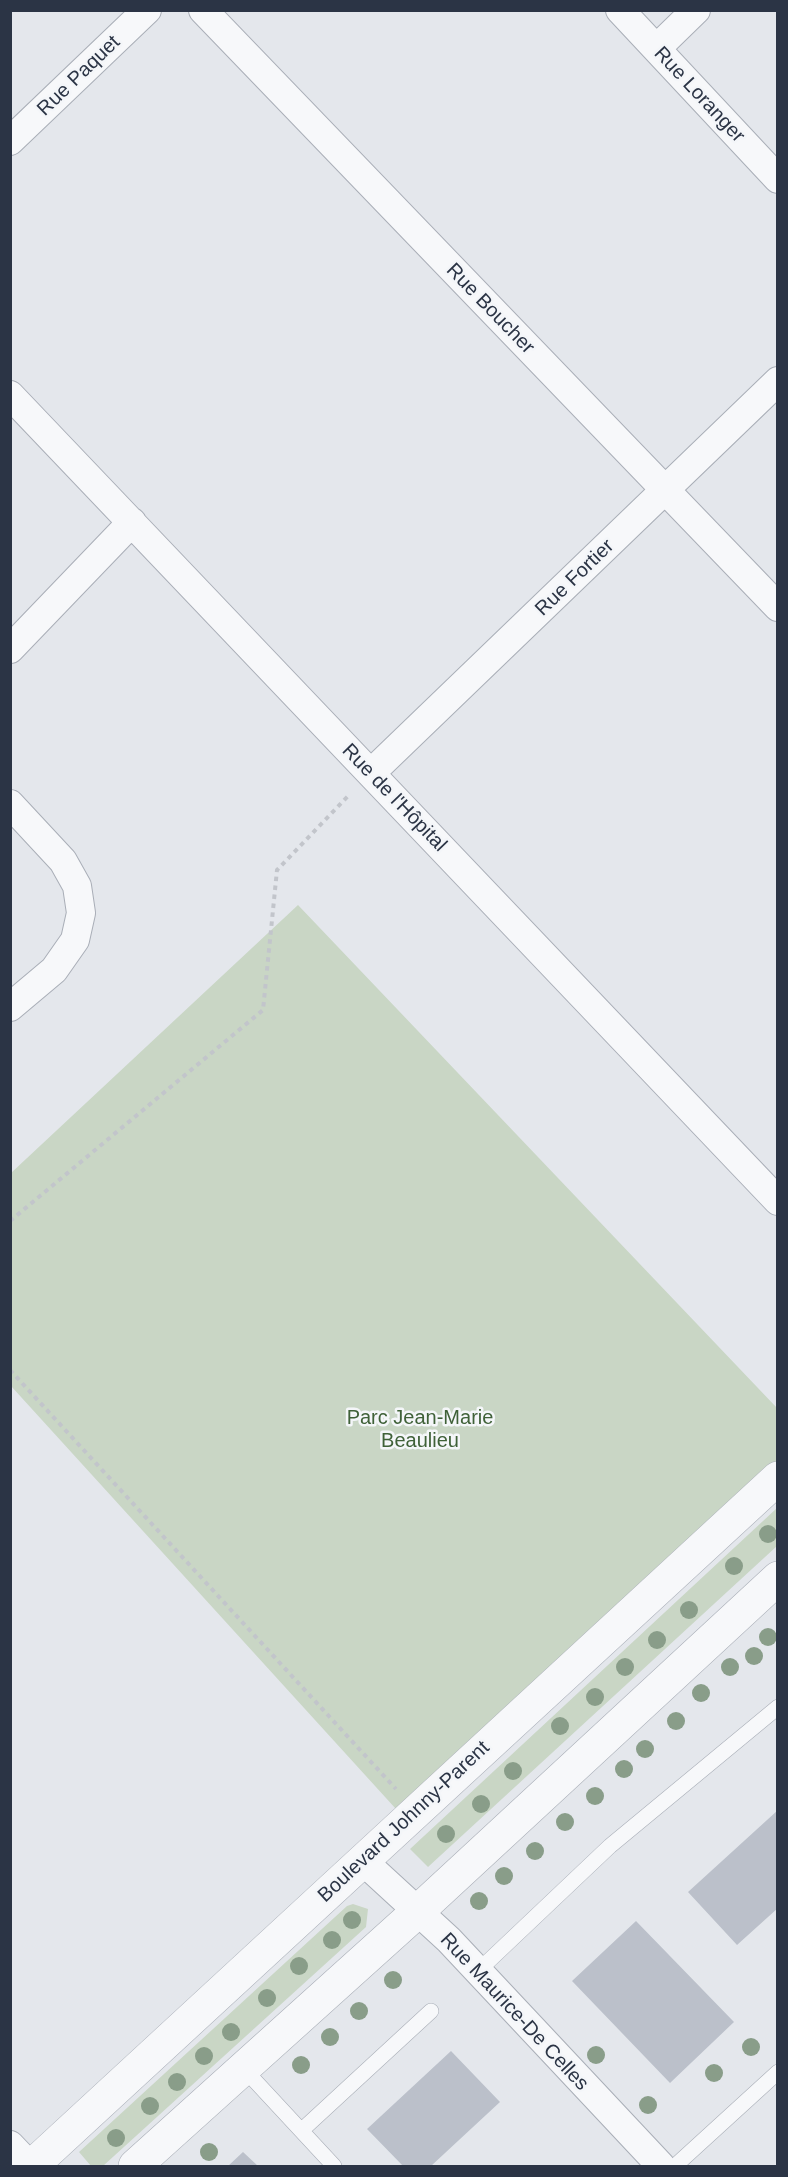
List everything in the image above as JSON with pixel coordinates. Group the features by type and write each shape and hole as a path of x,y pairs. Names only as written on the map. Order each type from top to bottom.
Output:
{"street":[{"name":"Rue Paquet","path":"10,141 147,10"},
{"name":"Rue Boucher","path":"203,10 777,607"},
{"name":"Rue Loranger","path":"620,10 777,180"},
{"path":"657,48 696,10"},
{"name":"Rue Fortier","path":"371,773 777,381"},
{"name":"Rue de l'Hôpital","path":"10,394 777,1201"},
{"path":"10,649 132,522"},
{"path":"10,804 63,861 77,886 81,913 75,940 54,970 10,1007"},
{"name":"Boulevard Johnny-Parent","path":"31,2166 777,1478"},
{"path":"135,2166 417,1912 777,1578"},
{"name":"Rue Maurice-De Celles","path":"363,1861 449,1940 661,2166"},
{"path":"10,2145 31,2166"}],"lane":[{"path":"477,1972 610,1846 777,1707"},
{"path":"302,2130 431,2011"},
{"path":"244,2069 334,2166"},
{"path":"675,2166 777,2072"}],"path":[{"path":"10,1221 263,1010 278,870 371,773"},
{"path":"10,1370 416,1811"}],"green space":[{"name":"Parc Jean-Marie Beaulieu","path":"298,905 777,1408 777,1478 406,1820 11,1386 11,1173"},
{"path":"777,1508 777,1546 428,1867 410,1849"},
{"path":"353,1904 368,1909 366,1927 103,2166 91,2166 79,2152 347,1906"}],"building":[{"path":"778,1810 778,1908 737,1945 688,1892"},
{"path":"636,1921 734,2022 670,2083 572,1981"},
{"path":"451,2051 500,2102 431,2166 403,2166 367,2129"},
{"path":"243,2152 258,2166 228,2166"}]}
